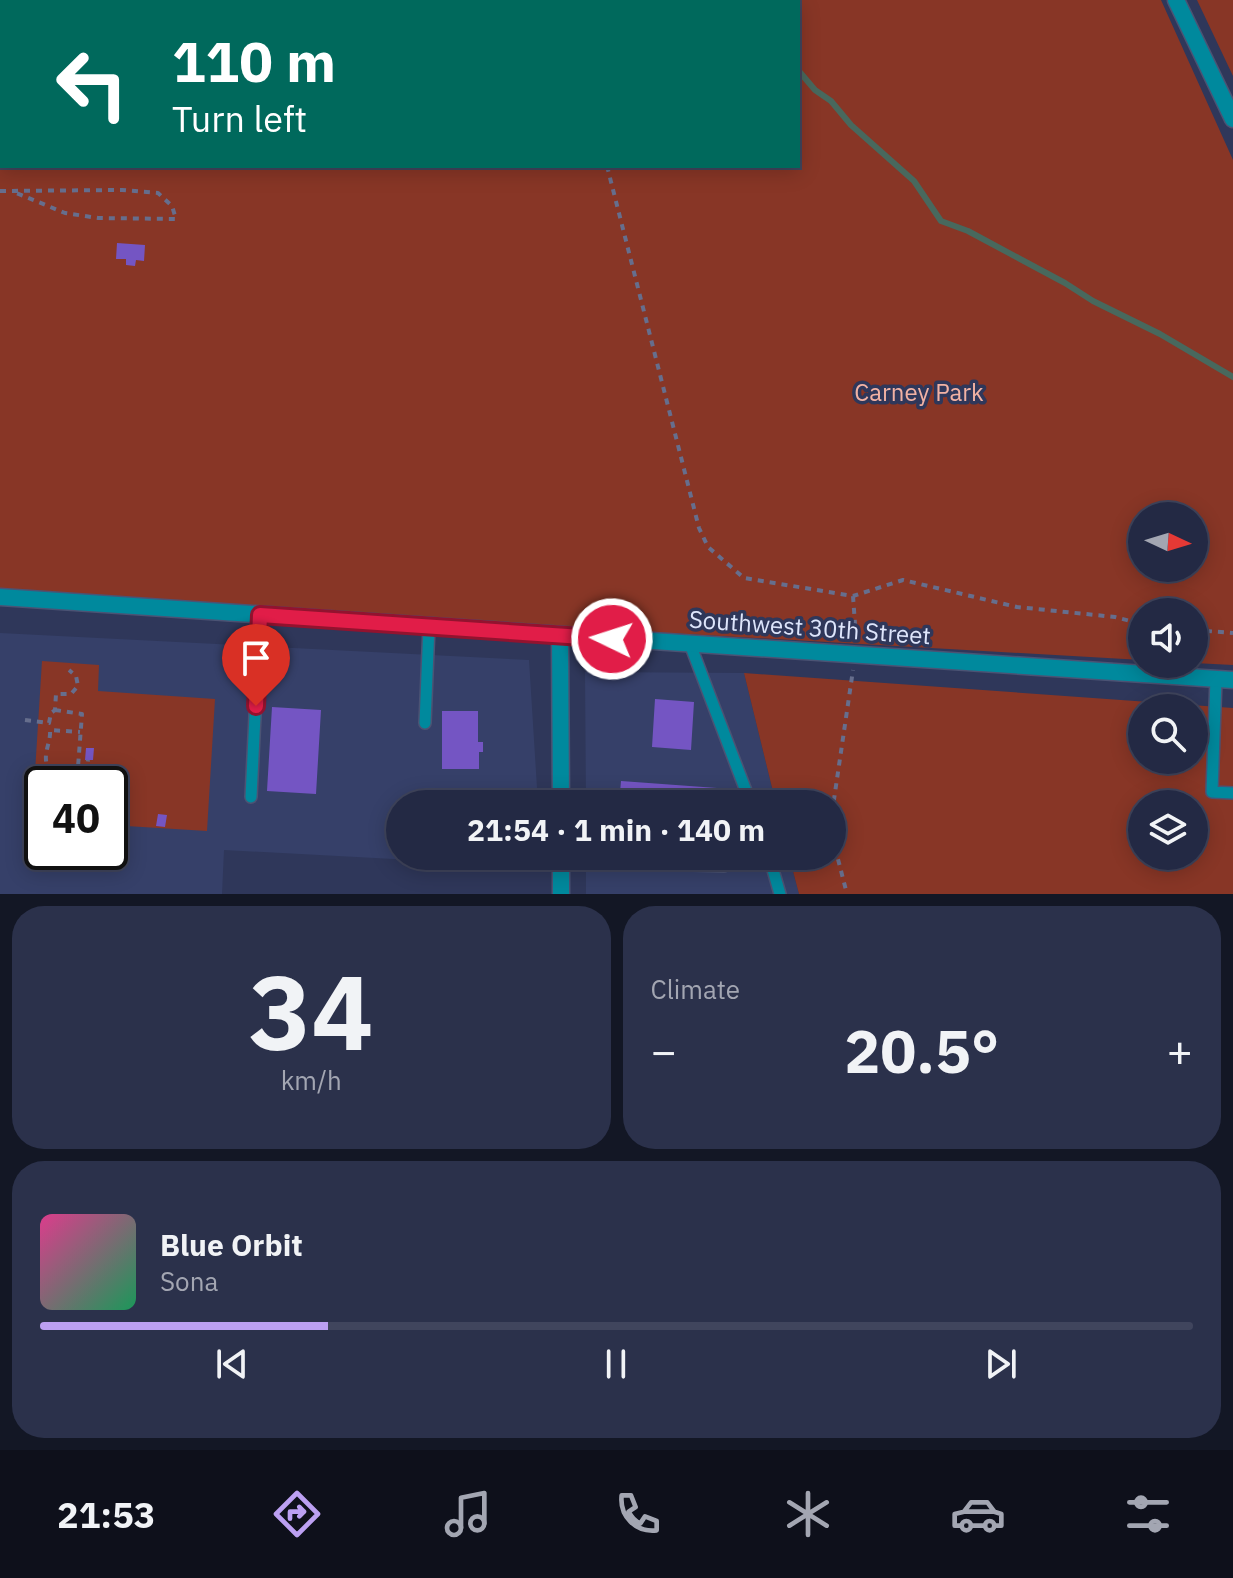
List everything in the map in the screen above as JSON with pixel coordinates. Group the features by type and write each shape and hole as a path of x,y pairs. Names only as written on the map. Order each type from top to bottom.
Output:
{"street":[{"path":"1176,0 1233,119"},
{"name":"Southwest 30th Street","path":"0,597 1233,680"},
{"path":"560,635 561,790"},
{"path":"561,870 561,894"}],"lane":[{"path":"251,797 260,615"},
{"path":"425,723 429,626"},
{"path":"690,644 746,790"},
{"path":"1216,679 1212,792 1233,793"},
{"path":"773,870 780,894"}],"path":[{"path":"608,168 699,528 708,547 744,578 853,596 903,580 1017,607 1128,620"},
{"path":"0,191 122,190 158,193 172,206 176,219 98,218 65,213 14,192"},
{"path":"835,790 856,654 853,596"},
{"path":"1208,631 1233,633"},
{"path":"46,766 45,754 51,741 49,723 55,710 56,694 67,696 75,692 78,686 76,676 69,670"},
{"path":"55,710 82,714 78,766"},
{"path":"25,720 49,723"},
{"path":"50,730 80,732"},
{"path":"87,766 88,760"},
{"path":"841,870 847,894"}],"shaded area":[{"path":"0,633 529,660 537,790 386,790 386,859 224,850 222,894 0,894"},
{"path":"585,672 744,673 773,790 586,790"},
{"path":"586,870 793,870 799,894 586,894"}],"green space":[{"name":"Carney Park","path":"800,0 1161,0 1233,160 1233,665 1208,664 1208,598 1128,598 1128,659 0,595 0,168 800,168"},
{"path":"1197,0 1233,0 1233,76"},
{"path":"42,661 99,665 98,691 215,699 207,831 128,826 128,766 35,766"},
{"path":"744,673 1128,700 1128,774 1208,774 1208,706 1233,708 1233,894 799,894 793,870 846,870 846,790 773,790"}],"building":[{"path":"117,243 145,245 144,261 136,260 135,266 126,265 126,259 116,259"},
{"path":"655,699 694,702 691,750 652,747"},
{"path":"272,707 321,710 316,794 267,791"},
{"path":"442,711 478,711 478,742 483,742 483,752 479,752 479,769 442,769"},
{"path":"86,748 94,748 93,760 85,760"},
{"path":"621,781 718,790 620,790"},
{"path":"158,814 167,815 165,827 156,826"}],"waterway":[{"path":"800,72 851,125 914,181 941,221 968,231 1093,301 1160,334 1233,377"}],"route":[{"path":"256,706 260,615 612,639"}]}
